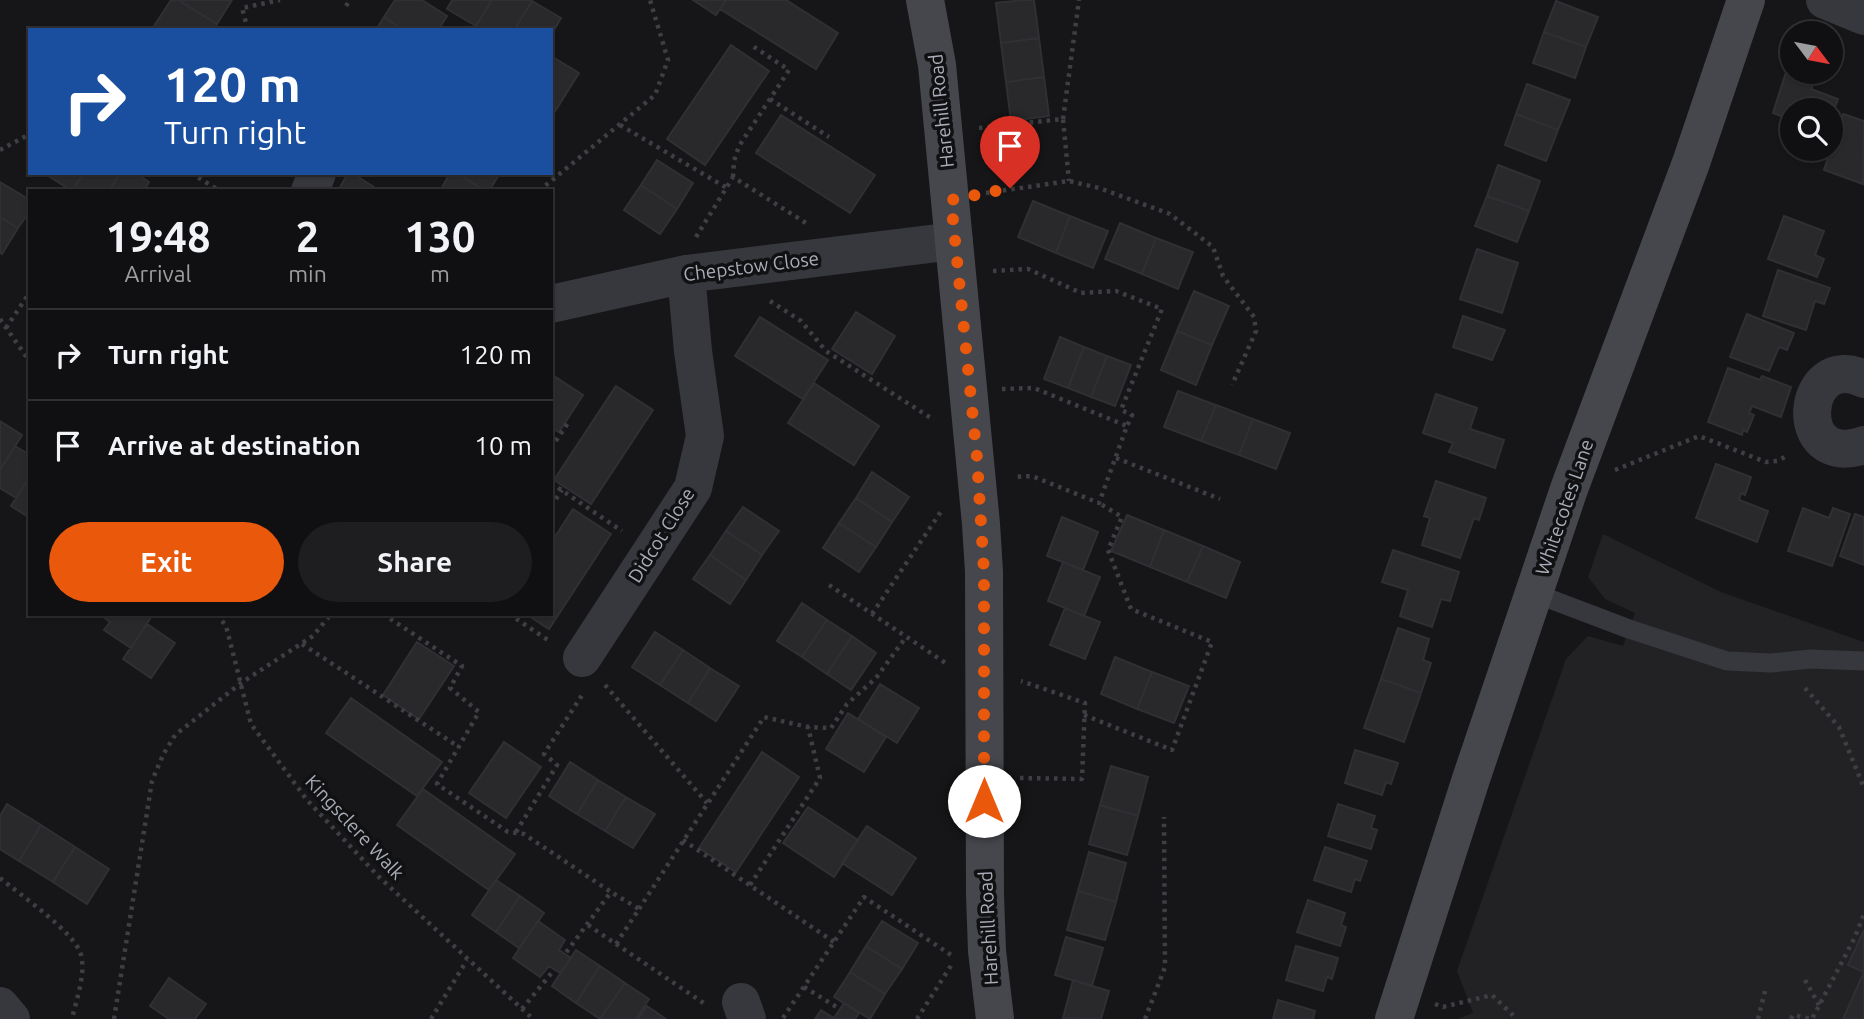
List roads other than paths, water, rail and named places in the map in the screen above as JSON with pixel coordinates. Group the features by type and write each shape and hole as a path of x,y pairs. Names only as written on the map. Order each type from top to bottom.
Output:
{"street":[{"name":"Harehill Road","path":"925,0 937,65 977,462 984,572 986,916 995,1019"},
{"name":"Whitecotes Lane","path":"1397,1007 1569,488 1691,163 1746,0"},
{"path":"1825,0 1864,16"},
{"name":"Chepstow Close","path":"553,304 679,275 854,253 956,257"},
{"name":"Didcot Close","path":"589,666 652,552 693,488 705,436 679,275"},
{"path":"1864,379 1844,374 1830,379 1818,390 1811,404 1811,420 1819,436 1828,443 1853,449 1864,445"},
{"path":"0,1006 11,1019"}],"lane":[{"path":"1534,593 1629,629 1727,661 1864,661"}]}
